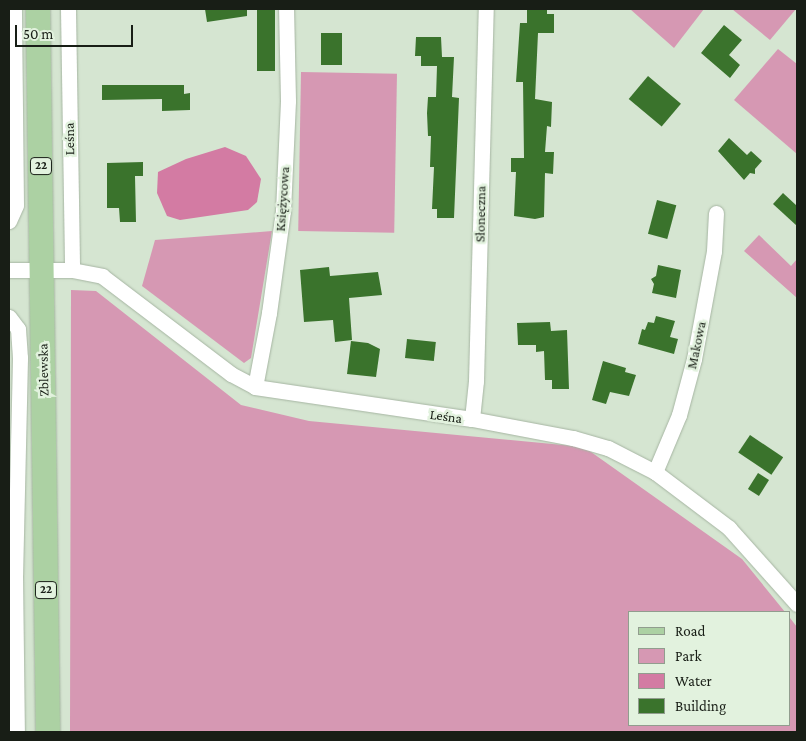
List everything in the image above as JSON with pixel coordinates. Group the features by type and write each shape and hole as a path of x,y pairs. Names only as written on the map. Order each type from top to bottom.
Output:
{"main road":[{"name":"Zblewska","path":"38,9 48,732"}],"street":[{"path":"9,222 16,205 12,40 14,9"},
{"name":"Leśna","path":"68,9 72,270"},
{"name":"Księżycowa","path":"255,387 269,314 283,211 288,101 286,9"},
{"name":"Słoneczna","path":"472,419 476,381 486,9"},
{"name":"Makowa","path":"655,472 679,415 694,359 714,252 716,213"},
{"name":"Leśna","path":"9,270 72,270 102,276 231,374 255,387 472,419 582,440 608,448 655,472 729,528 797,604"},
{"name":"Zblewska","path":"9,317 18,329 20,358 16,575 17,732"}],"green space":[{"path":"630,9 704,9 674,48"},
{"path":"732,9 796,9 770,40"},
{"path":"778,49 797,64 797,154 734,100"},
{"path":"301,72 397,74 394,233 298,231"},
{"path":"272,231 251,358 244,363 142,286 155,240"},
{"path":"759,235 791,266 797,259 797,298 744,251"},
{"path":"71,290 96,291 241,405 309,421 584,447 742,559 784,611 628,611 628,726 791,726 791,619 797,627 797,732 70,732"}],"water":[{"path":"225,147 246,156 261,179 257,202 248,210 180,220 167,216 157,193 158,172 186,159"}],"building":[{"path":"205,9 247,9 247,16 207,22"},
{"path":"257,9 275,9 275,71 257,71"},
{"path":"527,9 547,9 547,14 554,14 554,33 538,33 535,99 552,102 551,127 547,126 545,152 554,152 553,174 545,173 544,217 535,219 514,216 516,172 511,172 511,158 524,158 523,82 516,82 520,23 527,23"},
{"path":"724,25 742,40 729,55 740,65 730,78 701,53"},
{"path":"321,33 342,33 342,65 321,65"},
{"path":"416,37 441,37 442,57 454,57 452,97 459,98 454,218 437,218 437,209 432,209 434,167 430,167 431,136 428,136 427,113 428,97 436,97 437,66 421,66 421,56 415,56"},
{"path":"648,76 681,104 662,127 629,99"},
{"path":"102,85 184,85 184,94 190,93 190,110 162,111 162,99 102,100"},
{"path":"729,138 747,155 751,151 762,161 755,169 755,174 750,173 744,180 718,151"},
{"path":"143,162 143,176 135,176 136,222 120,222 119,208 107,208 107,163"},
{"path":"783,193 797,206 797,226 773,204"},
{"path":"657,200 676,205 667,239 648,234"},
{"path":"658,265 681,270 676,298 652,293 654,284 651,279 656,276"},
{"path":"329,267 330,276 378,272 382,295 349,298 352,340 335,342 333,320 304,322 300,270"},
{"path":"656,316 675,321 670,337 678,339 674,354 638,344 642,329 645,330 648,322 654,323"},
{"path":"550,322 551,331 567,330 569,389 552,389 552,380 545,380 544,351 536,352 536,345 518,345 517,323"},
{"path":"407,339 436,342 434,361 405,358"},
{"path":"351,341 368,343 380,349 376,377 347,374"},
{"path":"603,361 626,368 625,372 636,375 629,396 610,392 606,404 592,400"},
{"path":"750,435 783,457 771,475 738,452"},
{"path":"758,473 769,480 759,496 748,489"}]}
